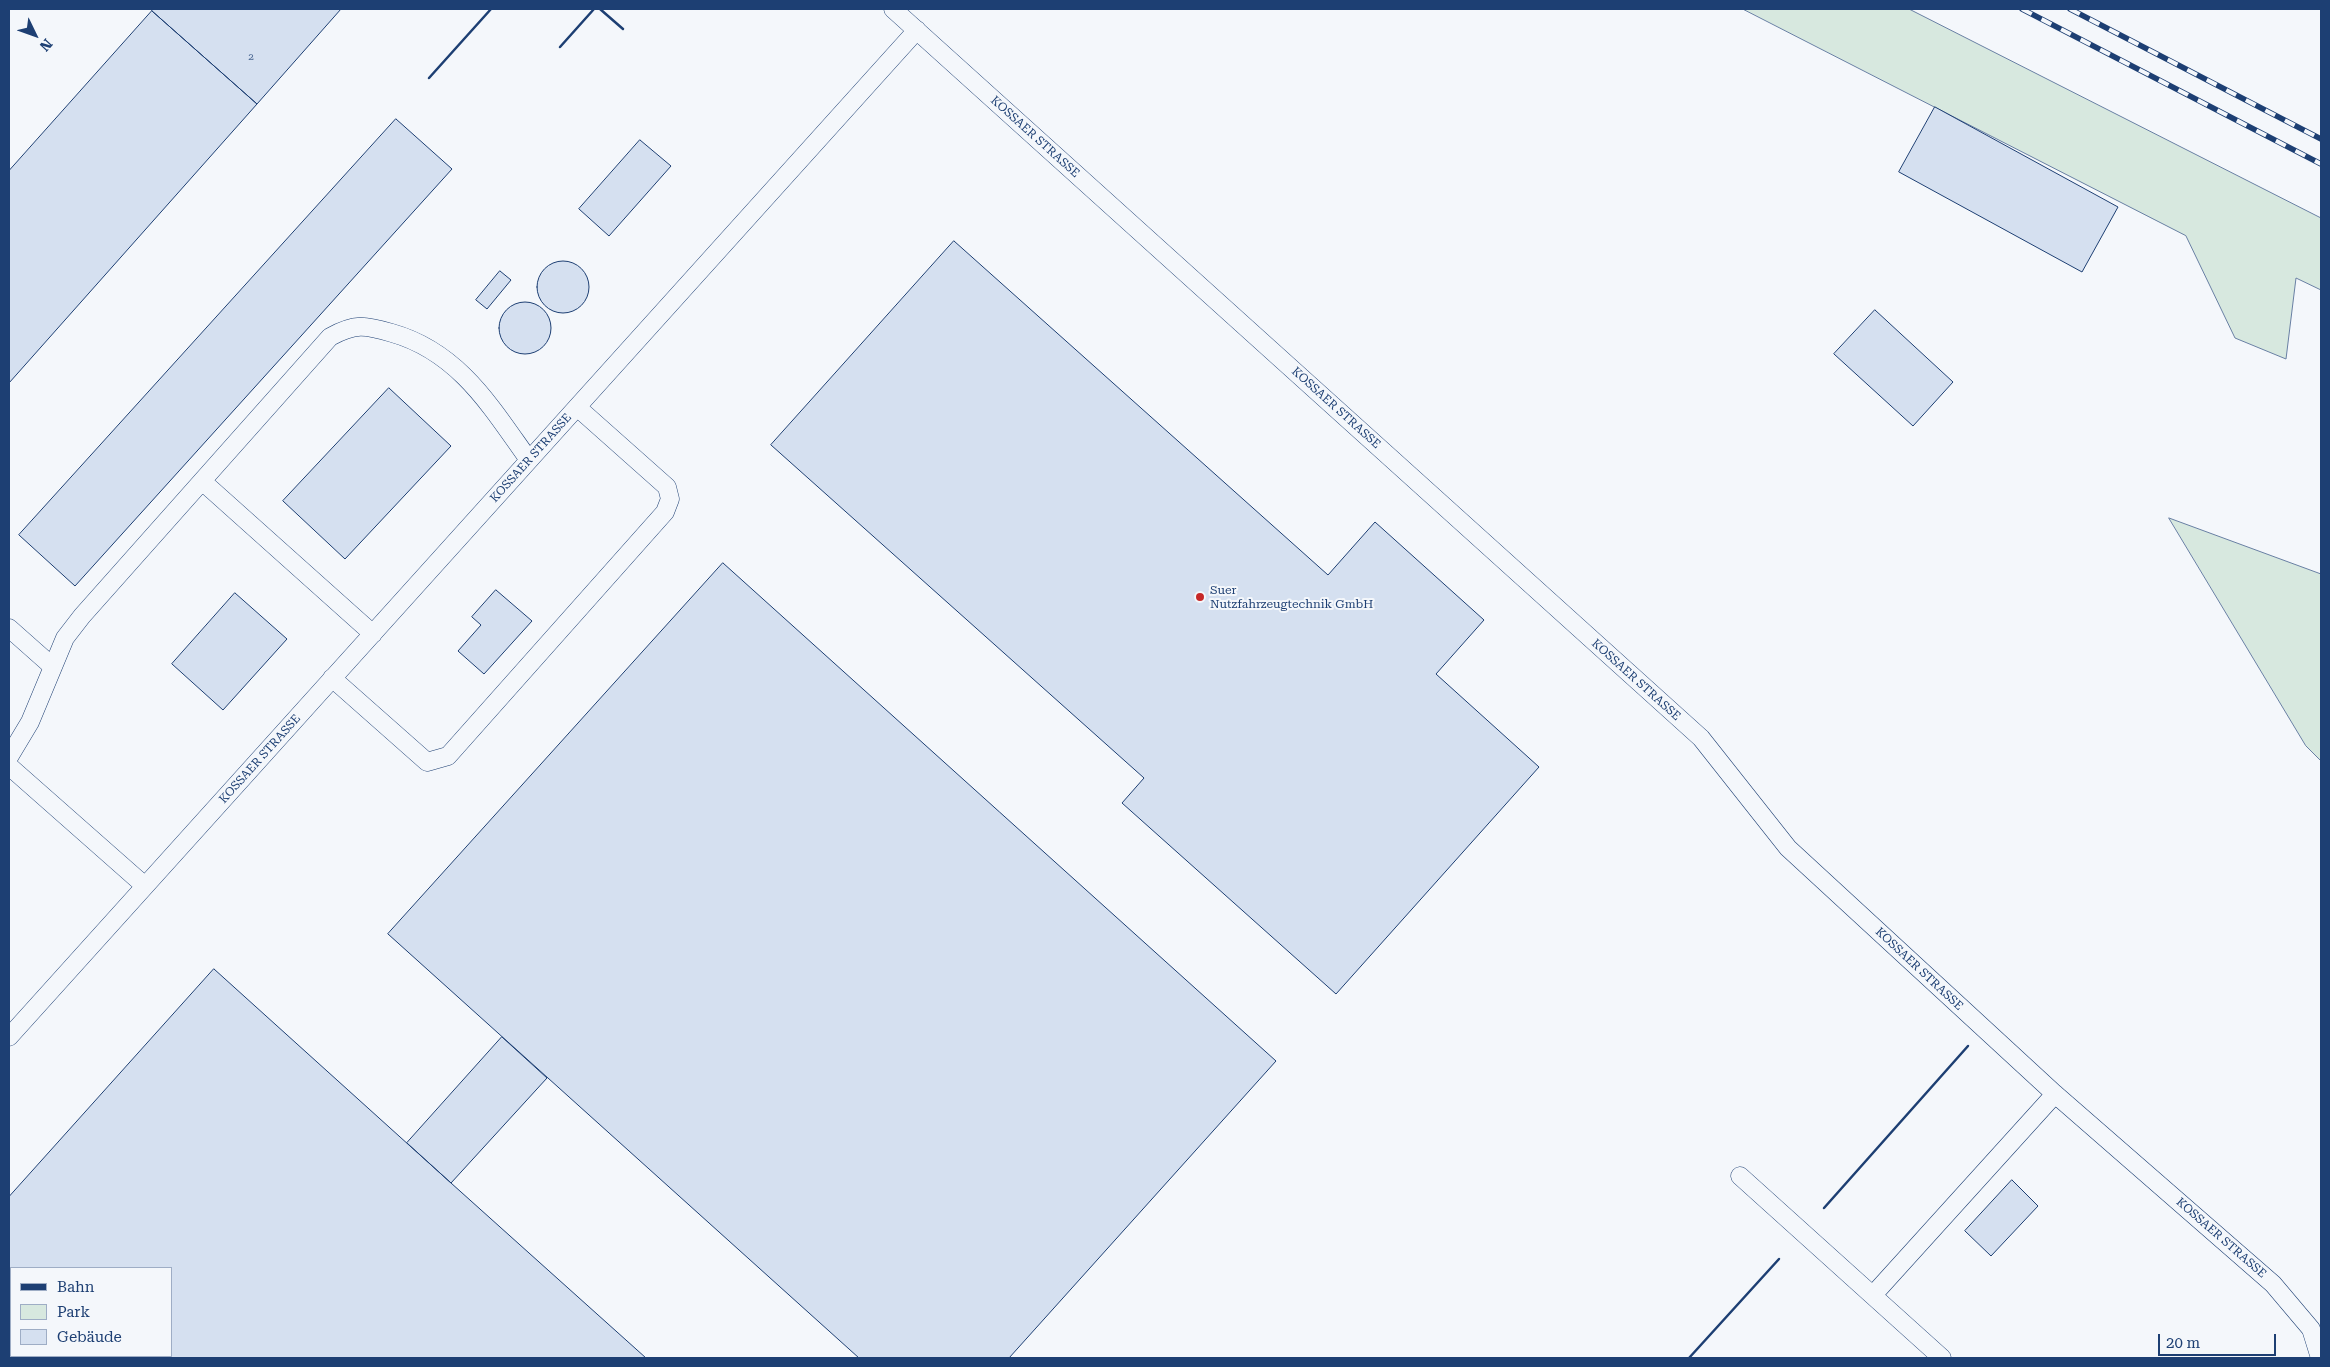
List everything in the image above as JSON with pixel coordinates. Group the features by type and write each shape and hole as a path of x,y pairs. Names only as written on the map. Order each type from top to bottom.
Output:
{"lane":[{"name":"KOSSAER STRASSE","path":"893,9 1700,738 1788,848 2055,1094 2273,1284 2311,1329 2320,1358"},
{"name":"KOSSAER STRASSE","path":"9,1037 917,30"},
{"path":"9,757 30,722 65,638 82,616 330,337 347,327 370,326 406,337 438,353 462,374 483,397 529,460"},
{"path":"332,678 427,762 448,756 665,512 670,499 667,487 577,407"},
{"path":"202,480 373,634"},
{"path":"9,628 53,668"},
{"path":"9,766 145,886"},
{"path":"1873,1295 2055,1094"},
{"path":"1740,1176 1942,1358"}],"green space":[{"path":"1743,9 1909,9 2321,218 2321,290 2296,278 2286,359 2235,338 2186,236"},
{"path":"2169,518 2321,574 2321,761 2306,746"}],"building":[{"path":"153,9 341,9 257,104 152,11"},
{"path":"152,11 257,104 9,383 9,171"},
{"path":"1935,107 2118,207 2082,272 1899,172"},
{"path":"396,119 452,169 75,586 19,535"},
{"path":"640,140 671,166 609,236 579,209"},
{"name":"Suer Nutzfahrzeugtechnik GmbH","path":"954,241 1328,575 1375,522 1484,620 1436,674 1539,767 1336,994 1122,803 1144,778 771,445"},
{"path":"563,261 573,263 581,269 587,277 589,287 587,297 581,305 573,311 563,313 553,311 545,305 539,297 537,287 539,277 545,269 553,263"},
{"path":"500,271 511,280 487,309 476,300"},
{"path":"525,302 535,304 543,310 549,318 551,328 549,338 543,346 535,352 525,354 515,352 507,346 501,338 499,328 501,318 507,310 515,304"},
{"path":"1875,310 1953,382 1913,426 1834,354"},
{"path":"389,388 451,446 345,559 283,501"},
{"path":"723,563 1276,1061 1009,1358 859,1358 388,934"},
{"path":"496,590 532,621 484,674 458,651 481,625 472,617"},
{"path":"235,593 287,639 223,710 172,664"},
{"path":"214,969 646,1358 62,1358 60,1357 172,1357 172,1267 10,1267 10,1312 9,1197"},
{"path":"502,1037 547,1078 451,1183 407,1143"},
{"path":"2012,1180 2038,1206 1991,1256 1965,1231"}],"railway":[{"path":"2022,9 2321,164"},
{"path":"2070,9 2321,139"}],"wall":[{"path":"429,78 491,9"},
{"path":"560,47 594,9"},
{"path":"600,9 623,29"},
{"path":"1824,1208 1968,1046"},
{"path":"1689,1358 1779,1259"}],"place":[{"name":"Suer Nutzfahrzeugtechnik GmbH","path":"1200,597"}]}
